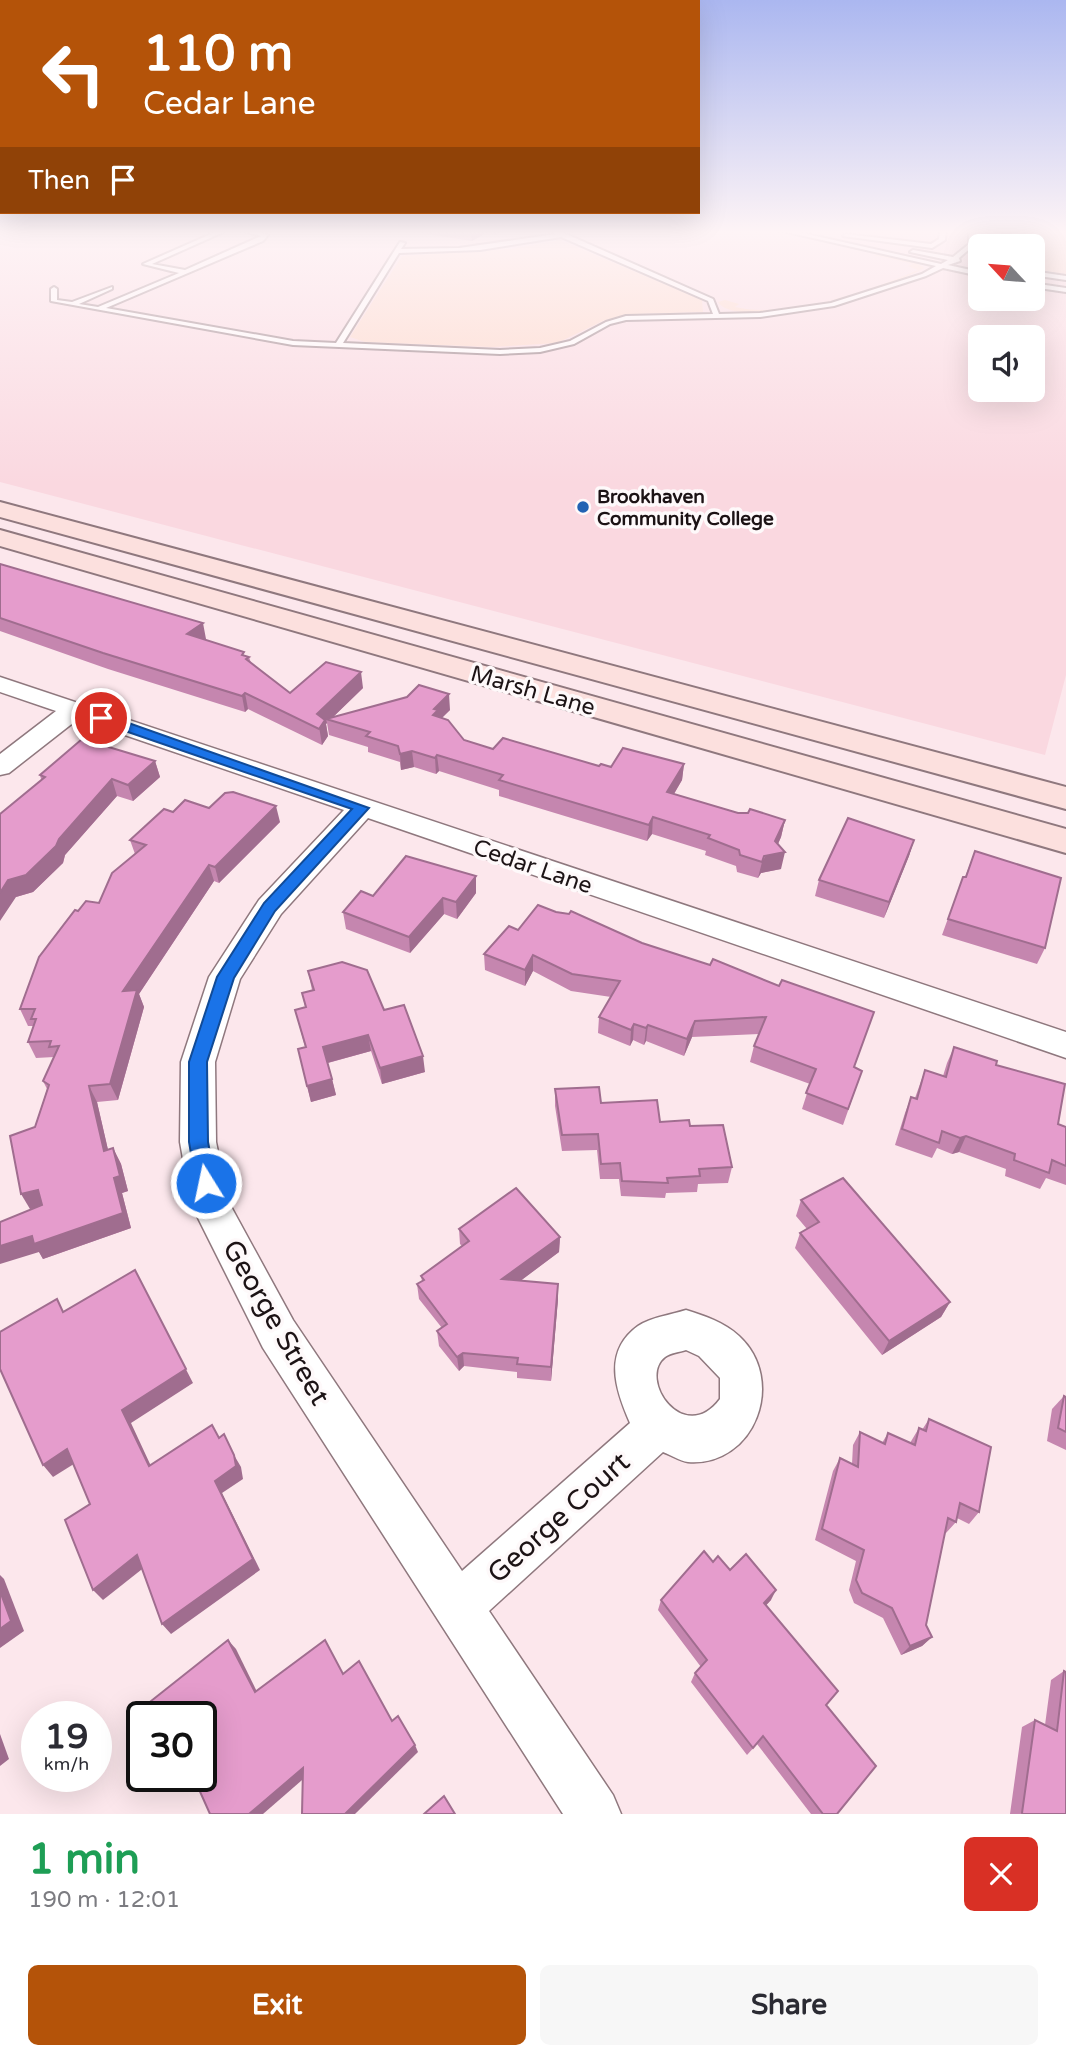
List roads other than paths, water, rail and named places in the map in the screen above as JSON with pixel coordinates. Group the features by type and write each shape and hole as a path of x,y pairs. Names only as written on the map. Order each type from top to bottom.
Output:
{"main road":[{"name":"Marsh Lane","path":"0,509 1066,798"},
{"name":"Marsh Lane","path":"0,538 1066,841"}],"street":[{"name":"Cedar Lane","path":"0,684 1066,1045"},
{"path":"0,767 75,709"},
{"name":"George Street","path":"362,808 270,907 225,977 198,1062 198,1142 210,1204 278,1334 594,1814"},
{"name":"George Court","path":"457,1607 659,1427"}],"lane":[{"path":"130,315 262,339 338,345 540,351 572,343 608,323 626,318 757,315"},
{"path":"338,345 357,315"}],"place":[{"name":"Brookhaven Community College","path":"583,507"}]}
